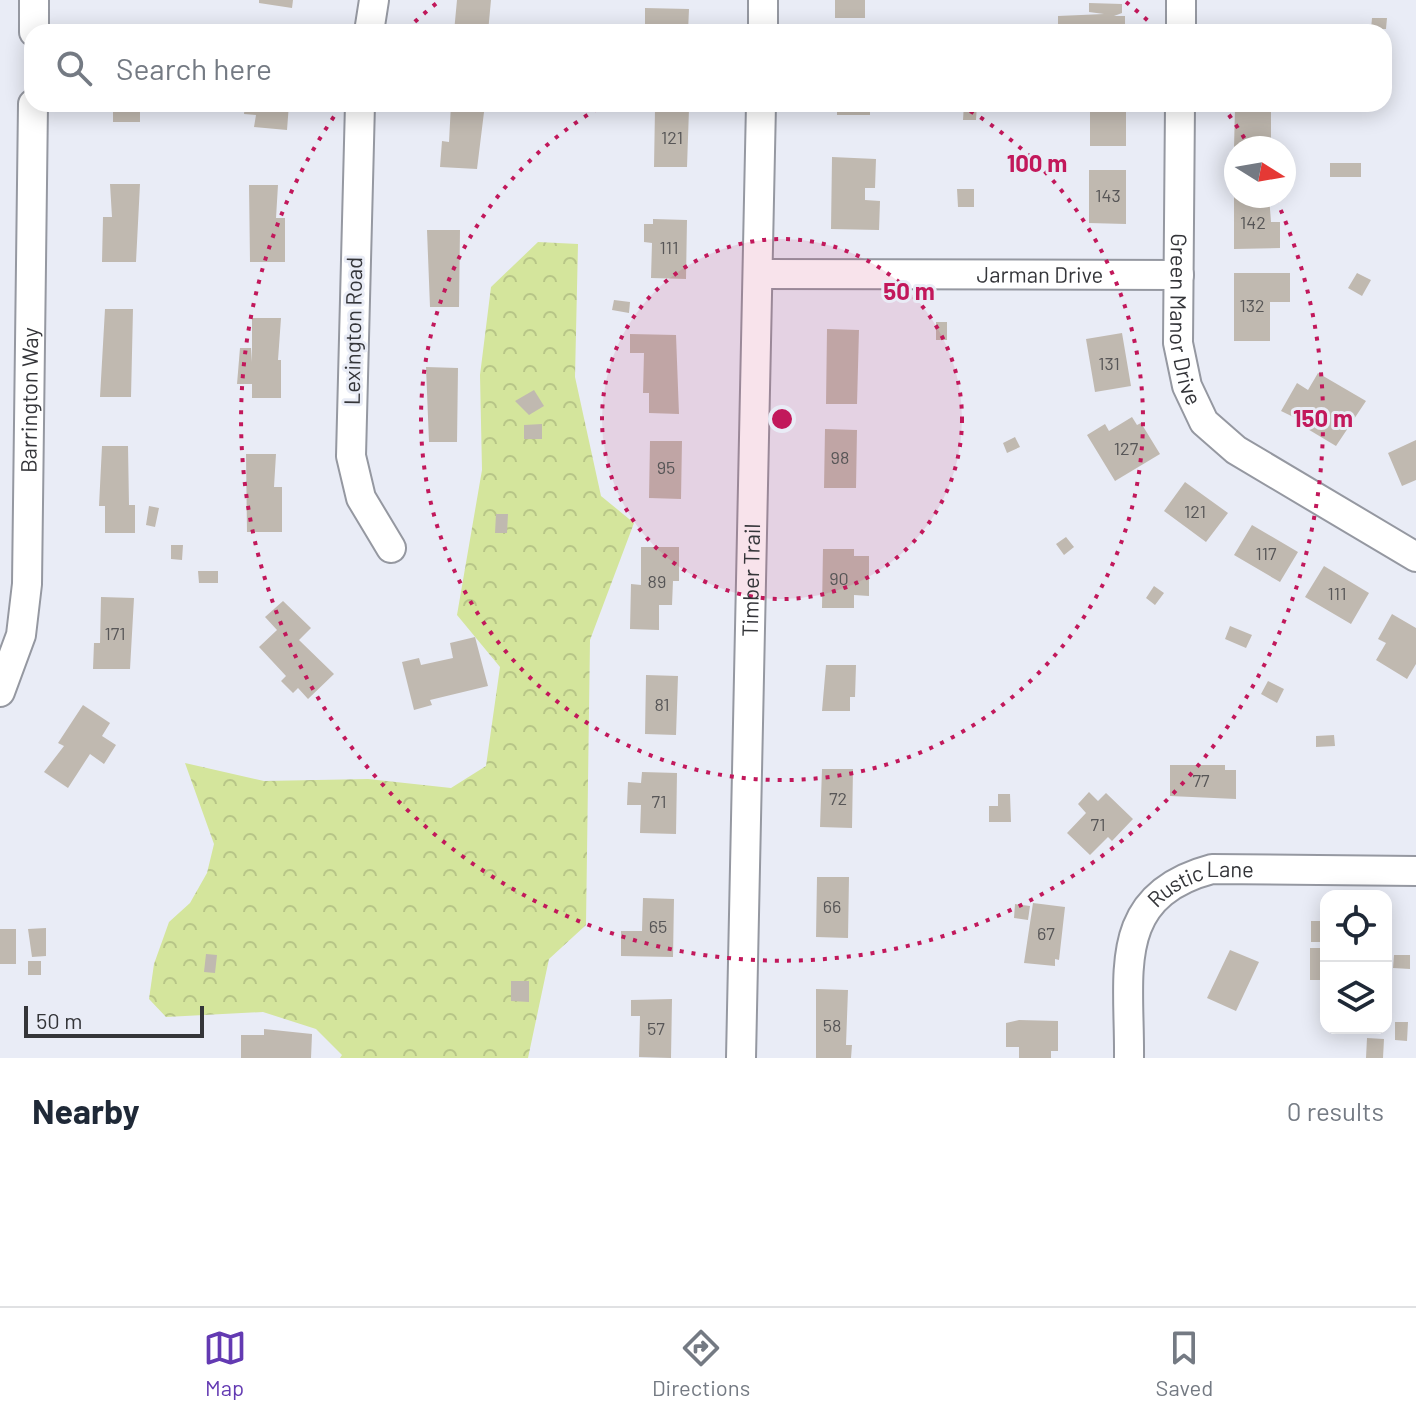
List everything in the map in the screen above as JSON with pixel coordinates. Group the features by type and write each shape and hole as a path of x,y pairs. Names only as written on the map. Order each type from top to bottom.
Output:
{"street":[{"path":"34,0 34,24"},
{"path":"370,24 374,0"},
{"path":"763,0 763,24"},
{"path":"1181,0 1181,24"},
{"name":"Barrington Way","path":"0,692 21,635 27,584 33,112"},
{"name":"Lexington Road","path":"360,112 351,456 361,498 391,548"},
{"name":"Timber Trail","path":"741,1058 761,112"},
{"name":"Green Manor Drive","path":"1180,112 1178,343 1187,386 1204,422 1236,450 1416,557"},
{"name":"Jarman Drive","path":"758,274 1179,275"},
{"name":"Rustic Lane","path":"1129,1058 1130,953 1139,920 1154,897 1179,878 1212,869 1416,871"}],"green space":[{"path":"538,242 578,244 575,377 601,496 634,523 590,640 586,925 549,959 528,1058 340,1058 342,1055 316,1029 263,1012 166,1017 149,999 154,964 169,922 190,903 207,873 214,844 185,763 264,781 368,779 451,788 486,766 500,667 457,615 482,470 480,375 491,287"}],"building":[{"path":"259,0 293,0 292,8 259,3"},
{"path":"457,0 491,0 489,24 455,24"},
{"path":"835,0 865,0 865,18 835,18"},
{"path":"1089,3 1122,4 1122,13 1114,16 1125,16 1125,24 1058,24 1058,16 1104,14 1089,12"},
{"path":"645,8 689,9 688,24 645,24"},
{"path":"1372,18 1387,18 1386,24 1371,24"},
{"path":"113,112 140,112 140,122 113,122"},
{"path":"288,112 287,130 254,127 256,115 244,114"},
{"path":"451,112 484,112 477,169 440,167 442,141 449,142"},
{"path":"655,112 689,112 687,167 654,167"},
{"path":"837,112 870,112 870,115 837,115"},
{"path":"964,112 976,112 976,120 963,120"},
{"path":"1090,112 1126,112 1126,146 1090,146"},
{"path":"1235,112 1271,112 1271,136 1234,136"},
{"path":"832,157 876,159 875,188 865,188 865,200 880,201 879,230 831,229"},
{"path":"1330,163 1361,163 1361,177 1330,177"},
{"path":"1089,170 1126,170 1126,224 1089,223"},
{"path":"110,184 140,184 136,262 102,262 103,217 112,217"},
{"path":"249,185 278,185 276,218 285,218 285,262 250,262"},
{"path":"957,189 974,189 974,207 958,207"},
{"path":"1234,208 1270,208 1271,222 1280,222 1280,248 1234,249"},
{"path":"653,219 687,220 686,279 651,278 652,243 644,242 644,224 653,224"},
{"path":"427,230 460,230 459,307 430,307"},
{"path":"1234,273 1290,273 1290,302 1270,302 1270,341 1234,341"},
{"path":"1357,273 1371,280 1362,296 1348,288"},
{"path":"614,300 630,302 629,313 612,310"},
{"path":"105,309 133,309 131,397 100,397"},
{"path":"252,318 281,318 278,360 281,360 281,398 252,398 252,384 237,384 240,348 251,348 252,362"},
{"path":"936,322 947,322 947,340 936,340"},
{"path":"827,329 859,330 857,404 826,404"},
{"path":"1122,333 1131,386 1095,392 1086,339"},
{"path":"630,334 676,335 679,414 649,413 649,393 643,393 644,353 630,353"},
{"path":"426,367 458,368 457,442 429,442"},
{"path":"1318,373 1366,401 1336,446 1306,428 1308,424 1281,411 1297,383 1308,390"},
{"path":"534,390 544,406 529,415 515,401"},
{"path":"1132,417 1137,425 1141,423 1160,454 1115,481 1087,435 1105,424 1109,431"},
{"path":"542,424 542,439 524,439 524,425"},
{"path":"825,429 857,430 856,488 824,488"},
{"path":"1015,437 1020,447 1007,453 1003,443"},
{"path":"1416,440 1416,480 1402,486 1388,453"},
{"path":"650,441 682,441 681,499 649,498"},
{"path":"102,446 128,446 129,505 135,505 135,533 105,533 105,506 99,506"},
{"path":"246,454 276,454 274,487 282,487 282,532 247,532"},
{"path":"1185,482 1228,513 1206,542 1164,511"},
{"path":"149,506 159,508 155,527 146,525"},
{"path":"496,514 508,514 507,533 495,533"},
{"path":"1252,525 1298,552 1280,582 1234,555"},
{"path":"1066,537 1074,547 1064,555 1056,544"},
{"path":"171,545 183,545 182,560 171,559"},
{"path":"641,547 679,547 679,581 673,581 672,605 659,605 659,630 630,629 631,584 641,585"},
{"path":"823,549 854,549 854,556 869,556 869,596 854,595 854,608 822,608"},
{"path":"1324,566 1369,593 1351,624 1305,597"},
{"path":"198,571 218,571 218,583 199,583"},
{"path":"1154,586 1164,593 1155,605 1146,598"},
{"path":"101,597 134,598 130,669 93,669 94,643 100,643"},
{"path":"283,601 311,628 299,640 334,674 308,699 298,688 293,693 281,681 286,676 259,647 277,630 265,617"},
{"path":"1392,614 1416,628 1416,664 1407,679 1376,660 1386,643 1378,639"},
{"path":"1230,626 1252,635 1246,648 1225,639"},
{"path":"475,637 488,686 430,700 432,705 414,710 402,662 419,658 421,665 453,658 450,643"},
{"path":"826,665 856,665 855,697 850,697 850,711 822,711"},
{"path":"646,675 678,676 676,735 645,734"},
{"path":"1268,681 1284,689 1277,703 1261,694"},
{"path":"83,705 110,723 102,736 116,745 104,764 90,754 68,788 44,772 64,746 58,743"},
{"path":"1334,735 1335,746 1316,747 1316,736"},
{"path":"1170,765 1225,765 1225,770 1236,770 1236,799 1170,796"},
{"path":"822,769 853,769 852,828 820,827"},
{"path":"642,772 677,773 676,834 640,833 641,805 627,805 628,782 641,783"},
{"path":"1089,792 1098,801 1106,793 1133,819 1112,841 1108,837 1090,855 1067,833 1086,813 1078,804"},
{"path":"998,794 1010,794 1011,822 989,822 989,806 998,806"},
{"path":"817,877 849,877 848,938 816,937"},
{"path":"643,898 674,899 673,957 621,956 621,931 642,931"},
{"path":"1033,903 1065,907 1059,960 1055,959 1055,966 1024,963"},
{"path":"1015,904 1030,906 1028,920 1014,918"},
{"path":"1311,921 1320,921 1320,942 1311,942"},
{"path":"46,928 46,956 32,957 28,929"},
{"path":"0,929 16,929 16,964 0,964"},
{"path":"1310,948 1320,948 1320,980 1310,980"},
{"path":"1230,950 1259,962 1236,1011 1207,998"},
{"path":"206,954 217,955 215,973 204,972"},
{"path":"1394,955 1410,955 1410,969 1393,968"},
{"path":"28,961 41,961 41,975 28,975"},
{"path":"511,981 529,981 529,1002 511,1001"},
{"path":"816,989 848,990 846,1045 852,1045 851,1058 816,1058"},
{"path":"672,999 671,1058 639,1057 640,1016 631,1016 631,1000"},
{"path":"1019,1020 1058,1021 1058,1051 1051,1051 1051,1058 1019,1058 1019,1047 1006,1047 1006,1023"},
{"path":"1395,1022 1408,1022 1407,1041 1395,1040"},
{"path":"264,1029 312,1034 311,1058 241,1058 241,1035 264,1035"},
{"path":"1367,1038 1384,1039 1383,1058 1366,1058"}]}
